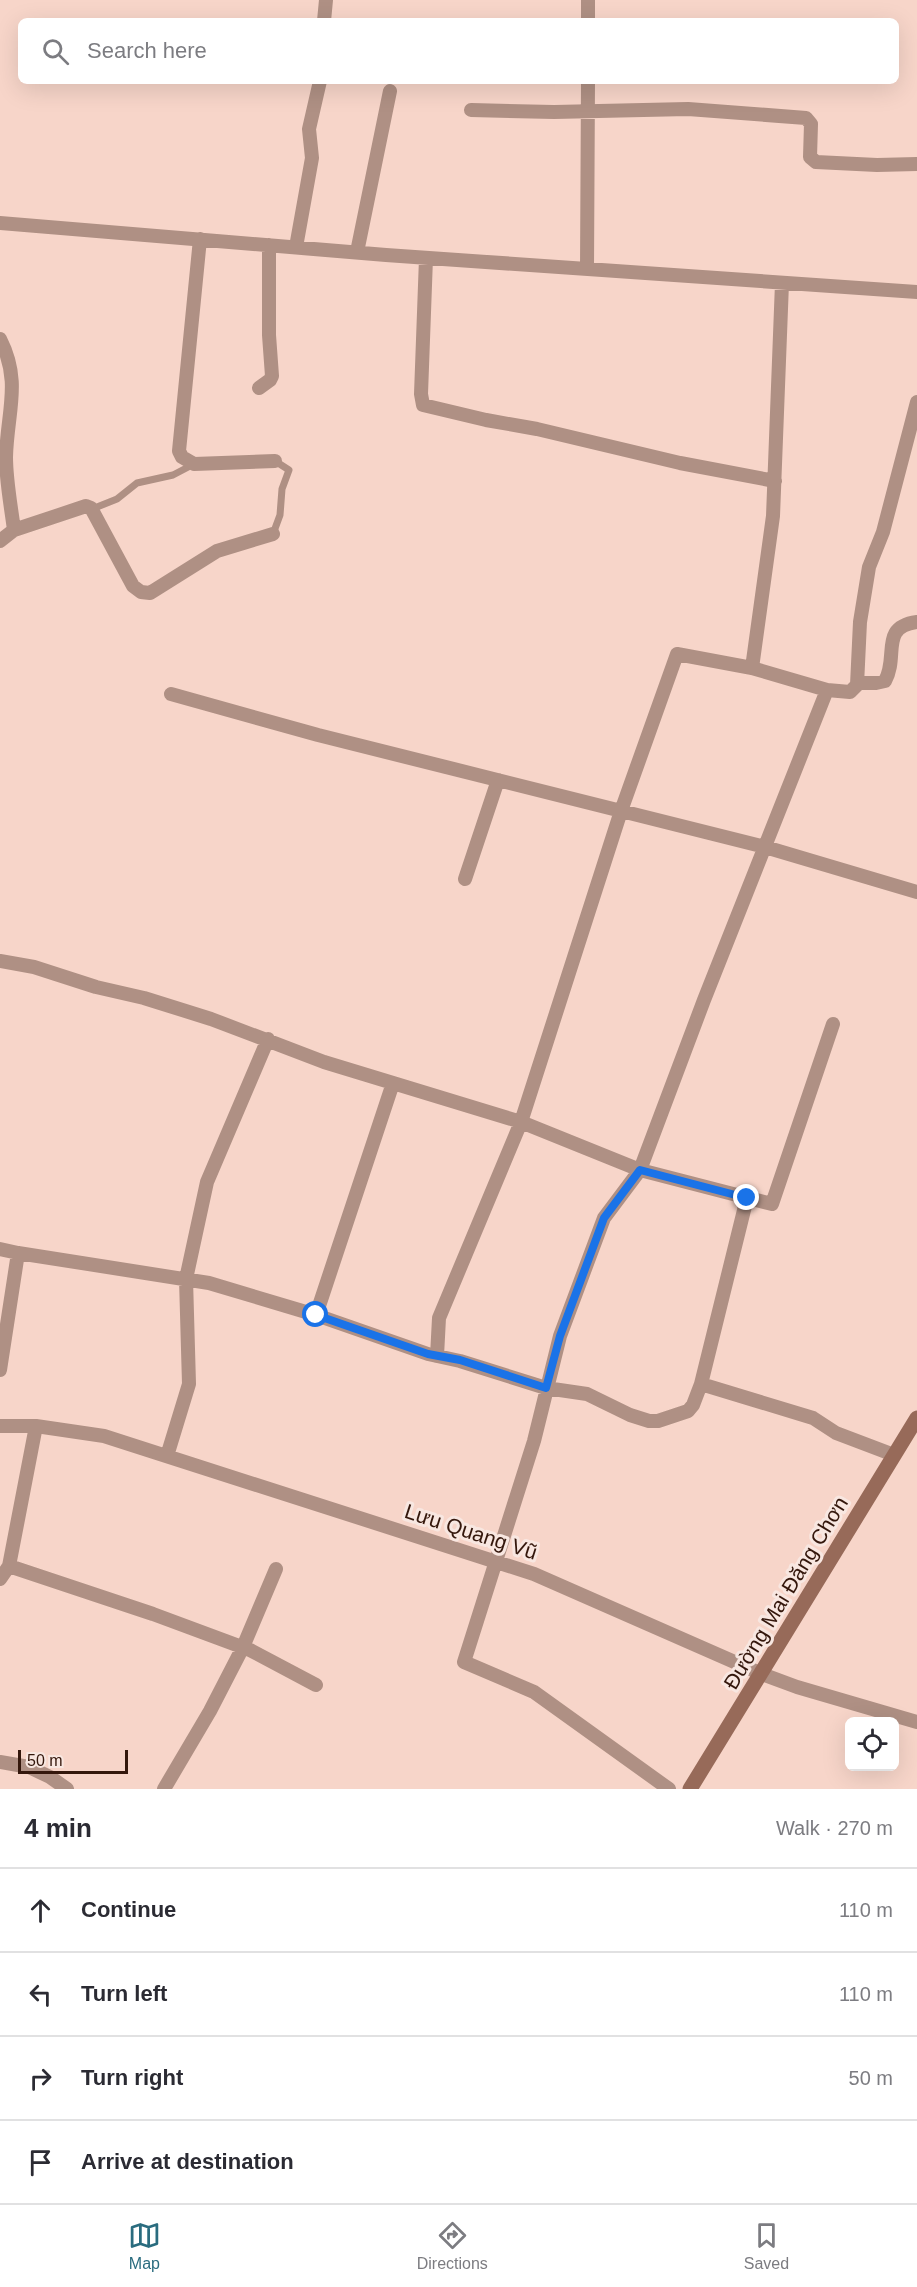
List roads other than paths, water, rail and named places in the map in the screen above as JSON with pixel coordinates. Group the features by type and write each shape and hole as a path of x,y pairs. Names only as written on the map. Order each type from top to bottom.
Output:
{"main road":[{"name":"Đường Mai Đăng Chơn","path":"690,1789 917,1418"}],"street":[{"path":"324,18 326,0"},
{"path":"588,0 588,18"},
{"path":"296,247 312,158 309,129 320,84"},
{"path":"587,269 588,84"},
{"path":"357,252 390,91"},
{"path":"471,110 554,112 688,109 806,118 811,124 810,157 816,162 917,164"},
{"path":"0,223 426,258 917,292"},
{"path":"200,239 178,444 182,457 194,464 275,461"},
{"path":"259,388 272,376 269,335 269,245"},
{"path":"426,258 423,405 680,463 775,481"},
{"path":"752,668 774,516 782,283"},
{"path":"0,339 10,361 12,375 6,458 14,530"},
{"path":"437,1356 439,1318 521,1122 621,811 677,654 752,668 827,690 850,692 857,683 860,622 869,567 883,532 917,402"},
{"path":"0,541 14,530 86,506 92,509 133,586 145,593 150,593 217,551 273,534"},
{"path":"857,683 885,681 894,636 898,628 904,624 917,622"},
{"path":"669,1789 534,1692 464,1662 534,1441 560,1336 604,1218 640,1170 827,690"},
{"path":"171,694 318,735 765,847 917,892"},
{"path":"465,879 498,780"},
{"path":"0,961 34,967 96,987 144,998 268,1040 324,1062 521,1122 640,1170 772,1204 833,1024"},
{"path":"166,1456 189,1384 186,1279 207,1182 268,1040"},
{"path":"316,1315 393,1083"},
{"path":"0,1249 186,1279 243,1292 437,1356 460,1360 546,1388 587,1394 630,1415 649,1421 658,1421 688,1411 693,1405 701,1384 747,1198"},
{"path":"0,1370 18,1253"},
{"path":"701,1384 813,1418 836,1433 894,1455"},
{"name":"Lưu Quang Vũ","path":"0,1426 36,1426 104,1436 534,1574 762,1674 797,1687 917,1722"},
{"path":"0,1579 9,1566 36,1426"},
{"path":"9,1566 243,1647 316,1685"},
{"path":"164,1789 210,1711 243,1647 276,1569"},
{"path":"0,1762 28,1767 50,1777 67,1789"}],"lane":[{"path":"273,534 280,515 282,489 289,470 275,461"},
{"path":"92,509 117,499 137,483 173,475 194,464"}]}
